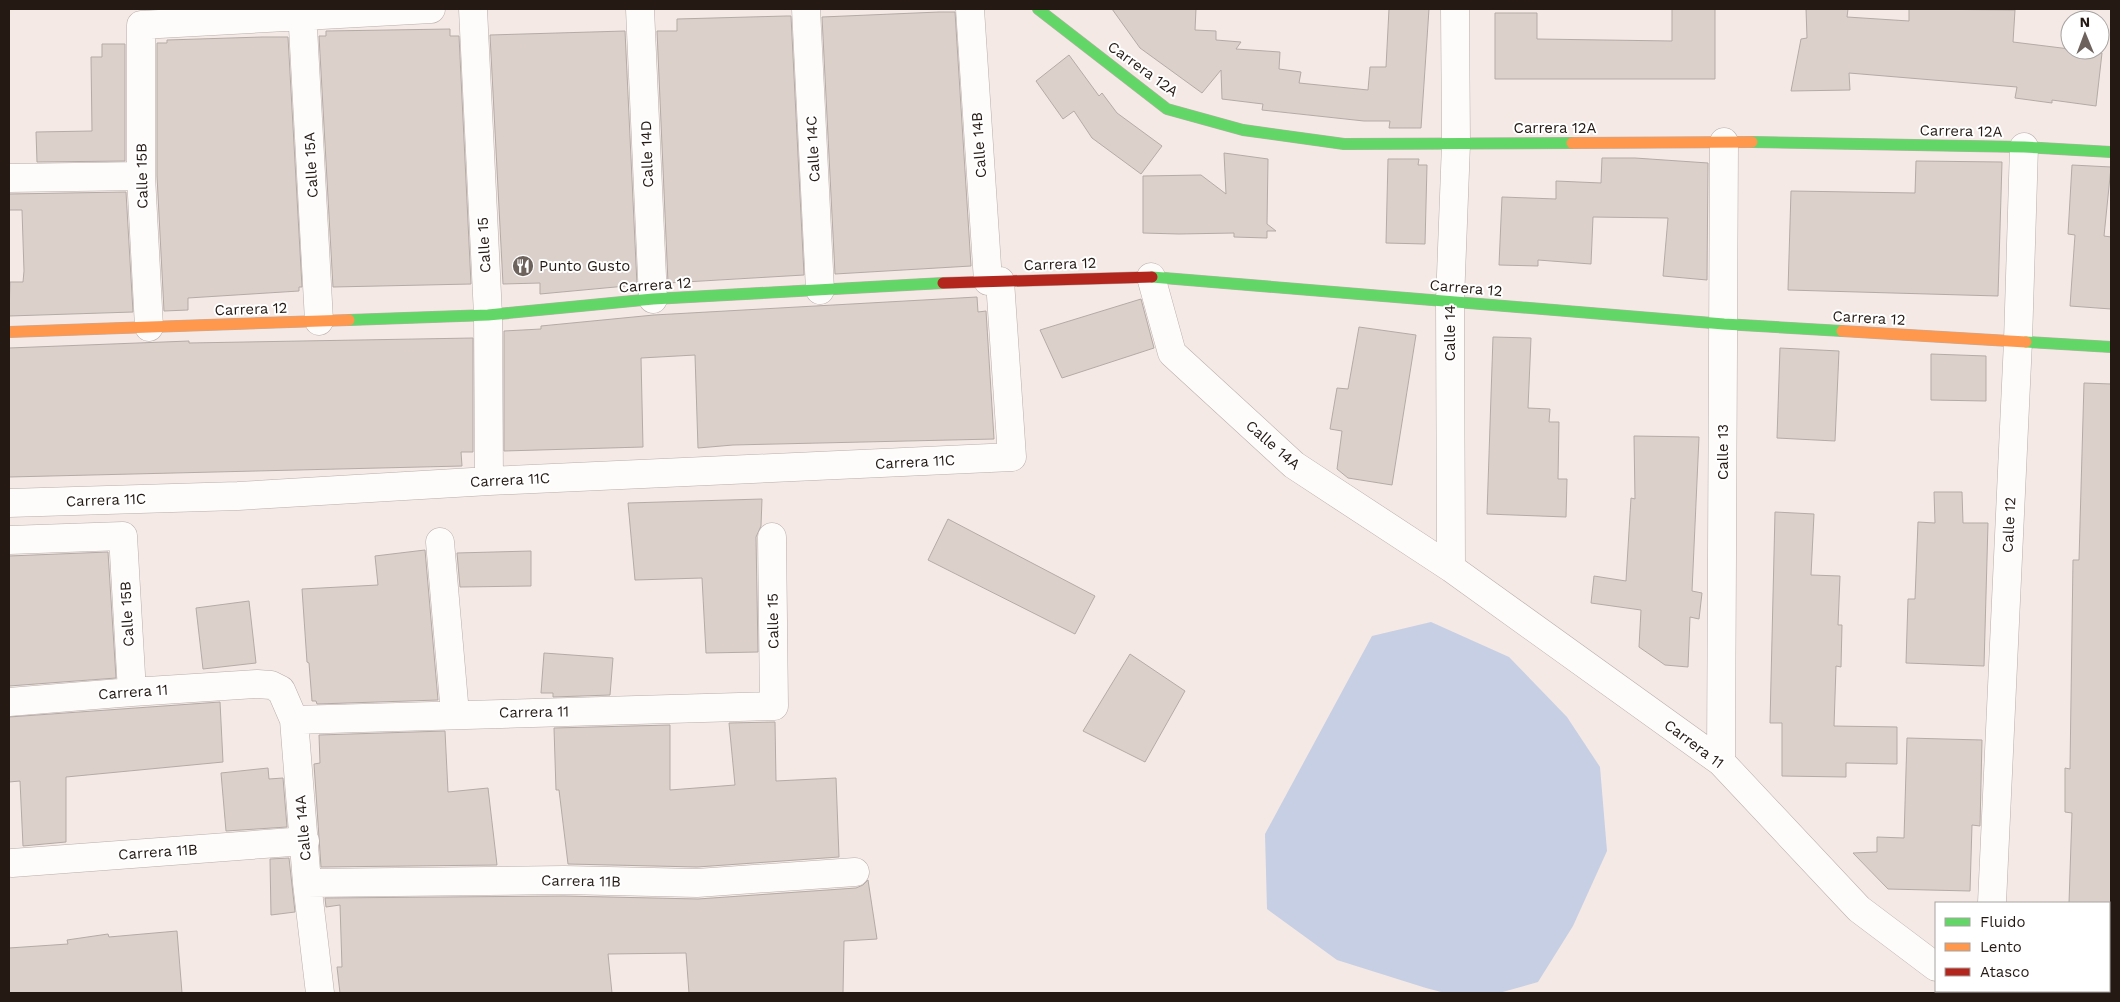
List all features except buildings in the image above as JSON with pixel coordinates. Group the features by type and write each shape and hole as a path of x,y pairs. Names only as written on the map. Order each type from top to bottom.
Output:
{"street":[{"path":"302,12 432,9"},
{"name":"Calle 15","path":"473,9 488,315 489,481"},
{"name":"Calle 14D","path":"640,9 653,300"},
{"name":"Calle 14C","path":"806,9 820,290"},
{"name":"Calle 14B","path":"970,9 1012,457"},
{"name":"Carrera 12A","path":"1038,9 1168,108 1243,130 1344,144 1724,142 2024,147 2111,152"},
{"name":"Calle 14","path":"1451,568 1450,301 1456,144 1455,9"},
{"name":"Calle 15B","path":"148,327 141,176 142,25 302,12"},
{"name":"Calle 15A","path":"302,12 319,321"},
{"name":"Calle 13","path":"1721,762 1724,142"},
{"name":"Calle 12","path":"1992,902 2018,341 2024,147"},
{"path":"9,178 141,176"},
{"name":"Carrera 12","path":"9,332 488,315 653,300 820,290 994,281 1151,277 1724,324 2111,347"},
{"name":"Calle 14A","path":"1151,277 1172,353 1294,465 1451,568"},
{"name":"Carrera 11C","path":"9,503 238,496 489,481 1012,457"},
{"name":"Calle 15B","path":"9,540 123,536 132,692"},
{"name":"Calle 15","path":"772,537 774,706"},
{"path":"440,542 455,714"},
{"name":"Carrera 11","path":"1451,568 1721,762 1859,909 1935,966"},
{"name":"Calle 14A","path":"257,684 271,685 281,690 294,720 307,883 320,993"},
{"name":"Carrera 11","path":"9,702 257,684"},
{"name":"Carrera 11","path":"294,720 774,706"},
{"name":"Carrera 11B","path":"12,864 305,841"},
{"name":"Carrera 11B","path":"307,883 564,880 697,883 855,872"}],"water":[{"path":"1431,622 1509,657 1567,717 1600,767 1607,851 1573,926 1538,982 1499,993 1445,993 1337,960 1267,909 1265,834 1372,636"}],"traffic: fast":[{"path":"1038,9 1167,109 1243,130 1344,144 1572,143"},
{"path":"1752,142 2024,147 2111,152"},
{"path":"1152,277 1724,324 1842,331"},
{"path":"349,320 488,315 653,299 943,283"},
{"path":"2026,342 2111,347"}],"traffic: slow":[{"path":"1572,143 1752,142"},
{"path":"9,332 349,320"},
{"path":"1842,331 2026,342"}],"traffic: jam":[{"path":"943,283 1152,277"}],"place":[{"name":"Punto Gusto","path":"523,266"}]}
